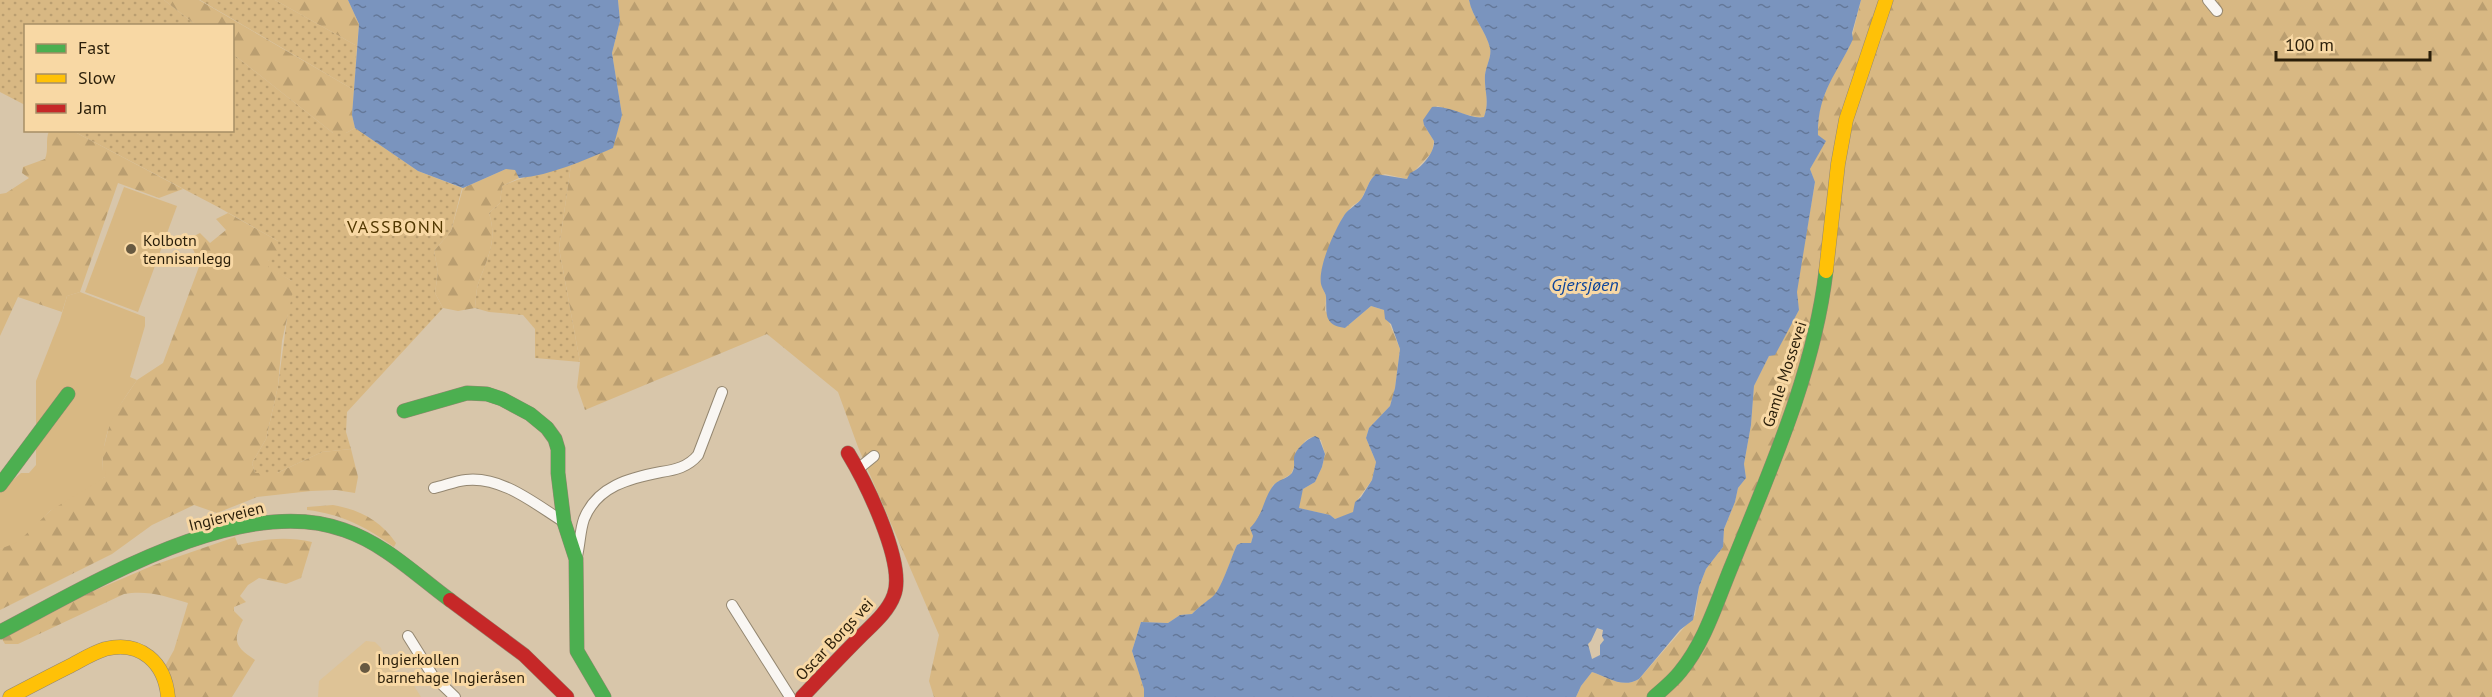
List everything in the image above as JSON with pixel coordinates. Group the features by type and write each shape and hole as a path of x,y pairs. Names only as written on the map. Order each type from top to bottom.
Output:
{"main road":[{"name":"Gamle Mossevei","path":"1654,697 1681,671 1704,633 1760,496 1808,364 1822,302 1845,120 1886,0"},
{"path":"404,411 467,393 488,394 530,414 547,428 555,439 558,449 558,473 564,522 576,559 578,651 604,697"},
{"path":"0,485 68,394"},
{"name":"Oscar Borgs vei","path":"802,697 882,614 896,591 894,560 858,469 848,453"},
{"name":"Ingierveien","path":"0,632 111,575 185,543 267,521 314,522 345,530 376,546 530,659 567,697"},
{"path":"10,697 101,651 119,646 142,651 158,663 167,680 168,697"}],"street":[{"path":"2208,0 2217,11"},
{"path":"576,559 583,523 596,499 618,484 682,468 693,462 698,455 722,392"},
{"path":"858,469 874,456"},
{"path":"434,488 466,480 499,485 523,495 564,522"},
{"path":"732,605 790,697"},
{"path":"408,636 433,676 454,697"}],"shaded area":[{"name":"Ingierkollen barnehage Ingieråsen","path":"366,641 375,642 381,648 384,659 391,662 397,674 411,681 421,697 318,697 319,681"}],"green space":[{"path":"0,0 164,0 195,24 24,24 24,104 0,92"},
{"path":"164,0 199,0 354,90 352,115 355,128 346,133 333,133 234,55 234,24 195,24"},
{"path":"200,0 275,0 357,46 354,90"},
{"path":"275,0 348,0 359,24 357,46"},
{"path":"618,0 1469,0 1490,51 1485,75 1487,101 1484,117 1437,106 1424,125 1434,141 1432,152 1407,179 1385,174 1371,179 1361,200 1352,206 1343,217 1333,237 1321,276 1326,296 1325,311 1345,328 1371,306 1384,310 1400,349 1395,388 1390,406 1369,428 1366,438 1376,462 1372,480 1358,499 1353,513 1335,519 1330,515 1298,508 1303,489 1315,482 1325,454 1321,440 1311,437 1305,441 1291,474 1273,485 1260,518 1251,528 1253,536 1251,543 1237,545 1215,595 1192,614 1180,615 1168,623 1141,622 1132,651 1144,689 1144,697 934,697 929,681 939,635 858,447 838,392 767,334 585,410 577,387 580,362 559,248 571,165 612,148 622,115 612,53 620,21"},
{"path":"1861,0 2492,0 2492,697 1576,697 1592,672 1627,683 1639,679 1695,615 1699,587 1706,569 1723,547 1724,529 1738,488 1746,478 1744,464 1751,425 1754,386 1769,356 1775,354 1799,310 1796,292 1815,183 1810,169 1825,141 1818,135 1818,118 1832,76 1849,48"},
{"path":"234,55 333,133 346,133 355,128 418,171 462,188 451,231 434,251 438,272 435,293 443,308 347,412 346,432 351,449 322,452 277,473 255,473 252,463 266,439 278,386 292,281 268,268 268,261 278,241 75,132 234,132"},
{"path":"49,132 75,132 183,189 159,198 118,183 80,292 67,296 62,312 18,297 0,336 0,194 6,193 29,178 22,173 23,167 45,159"},
{"path":"571,165 559,248 580,362 535,358 535,329 523,315 489,312 475,308 478,284 492,241 489,213 500,203 502,186"},
{"path":"506,169 515,169 519,178 502,186 500,203 489,213 492,241 478,284 475,308 458,311 443,308 435,293 438,272 434,251 451,231 463,188"},
{"name":"Kolbotn tennisanlegg","path":"124,187 177,206 138,312 85,292"},
{"path":"228,213 278,241 279,251 268,261 268,267 292,281 294,287 282,341 278,386 266,439 252,463 255,473 277,473 322,452 351,449 358,477 355,493 336,490 311,491 257,497 217,513 194,505 152,525 112,554 0,610 0,549 20,537 69,497 105,477 102,471 103,451 111,418 137,380 163,363 200,264 190,243 194,236 200,233 210,243 226,230 216,219"},
{"path":"80,292 145,317 145,326 130,377 137,380 111,422 103,456 102,471 106,471 105,477 50,511 18,542 0,549 0,493 11,478 13,480 21,473 29,473 36,465 36,381 67,296"},
{"path":"333,505 369,517 390,535 396,543 394,547 353,522 307,510 307,507"},
{"path":"235,537 238,545 275,539 312,542 301,578 286,584 259,578 248,585 240,596 246,602 234,607 234,611 243,620 237,634 238,644 255,660 232,697 171,697 165,666 174,650 188,603 164,596 148,593 124,594 18,644 5,644 2,639 89,593 154,565"}],"water":[{"path":"348,0 618,0 620,21 612,53 622,115 613,148 543,174 519,178 515,170 506,169 463,188 418,171 355,128 352,115 359,24"},
{"name":"Gjersjøen","path":"1469,0 1861,0 1852,33 1853,39 1829,84 1821,107 1818,135 1826,141 1810,169 1815,182 1797,292 1799,310 1775,355 1769,356 1754,386 1751,425 1744,464 1746,478 1738,488 1724,529 1723,547 1706,569 1699,587 1693,620 1680,630 1639,679 1627,683 1592,672 1576,697 1144,697 1144,689 1132,651 1141,622 1168,623 1180,615 1192,614 1215,594 1237,545 1251,543 1253,536 1250,528 1255,523 1275,484 1292,473 1296,452 1302,445 1315,436 1319,438 1325,454 1315,482 1303,489 1299,508 1330,515 1335,519 1353,512 1355,502 1372,480 1376,462 1366,438 1369,428 1390,406 1395,388 1400,349 1391,324 1385,319 1384,310 1371,306 1345,328 1330,321 1326,295 1321,284 1322,268 1332,238 1341,221 1362,198 1373,177 1376,174 1407,179 1410,173 1419,168 1430,155 1434,141 1423,120 1432,107 1484,117 1487,101 1485,75 1490,51","holes":["1597,628 1603,630 1604,640 1600,645 1600,655 1592,659 1588,644"]}],"traffic: fast":[{"path":"1654,697 1674,679 1689,660 1716,607 1789,421 1812,347 1826,271"},
{"path":"404,411 467,393 487,394 530,414 547,428 555,439 558,449 558,473 564,522 576,559 577,651 604,697"},
{"path":"0,485 68,394"},
{"path":"0,632 121,569 167,549 214,533 259,523 303,522 344,530 359,536 400,561 450,600"}],"traffic: slow":[{"path":"1826,271 1838,164 1846,120 1886,0"},
{"path":"10,697 95,653 118,647 140,651 149,657 162,674 168,697"}],"traffic: jam":[{"path":"802,697 879,618 894,595 896,581 889,543 864,482 848,453"},
{"path":"450,600 524,655 567,697"}],"place":[{"name":"Kolbotn tennisanlegg","path":"131,249"},
{"name":"Ingierkollen barnehage Ingieråsen","path":"365,668"}],"district":[{"name":"VASSBONN","path":"396,227"}]}
